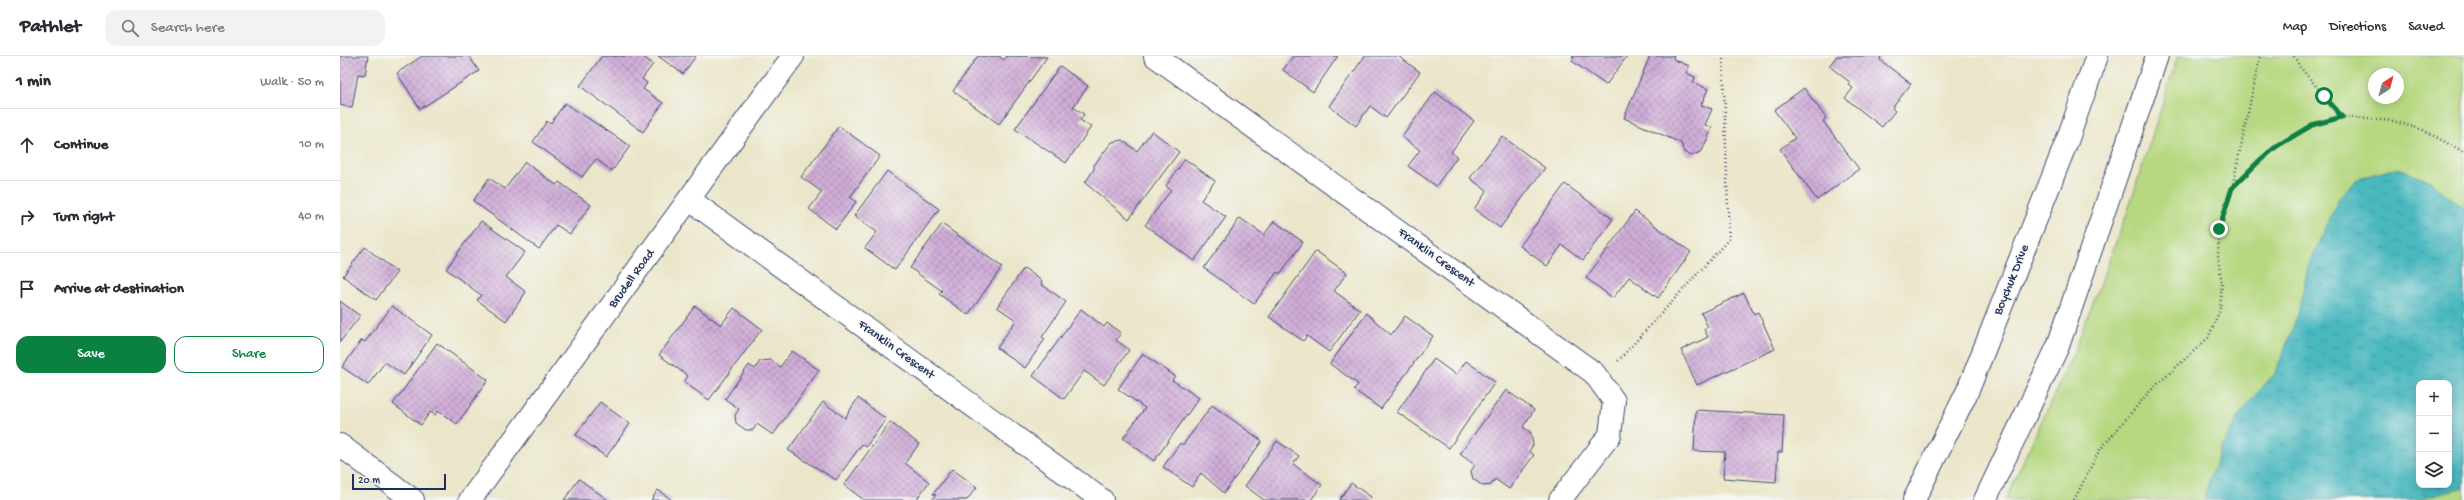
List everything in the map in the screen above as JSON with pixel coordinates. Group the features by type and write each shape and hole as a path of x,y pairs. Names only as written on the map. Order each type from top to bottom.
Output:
{"street":[{"name":"Brudell Road","path":"470,500 690,200 793,56"},
{"name":"Franklin Crescent","path":"1155,56 1594,372 1614,401 1610,435 1560,500"},
{"name":"Boychuk Drive","path":"1914,500 1968,390 2067,141 2097,56"},
{"path":"1986,500 2058,346 2157,56"},
{"name":"Franklin Crescent","path":"690,200 1102,500"},
{"path":"340,445 413,500"}],"path":[{"path":"1632,346 1729,239 1723,56"},
{"path":"2074,500 2099,451 2148,394 2208,338 2220,310 2222,282 2218,259 2219,229 2232,188 2260,56"},
{"path":"2294,56 2300,67 2342,117"},
{"path":"2232,188 2277,146 2312,125 2342,117 2392,120 2423,130 2464,152"}],"green space":[{"path":"2178,56 2464,56 2464,500 2005,500 2074,352 2127,213"}],"water":[{"path":"2398,168 2432,182 2464,209 2464,488 2415,500 2204,500 2209,480 2222,446 2244,408 2276,372 2298,314 2308,267 2339,198 2359,178"}],"building":[{"path":"340,56 368,56 365,75 358,74 352,108 340,105"},
{"path":"422,56 469,56 479,71 420,109 397,73"},
{"path":"602,56 642,56 653,64 642,79 647,83 643,89 663,103 643,132 580,86"},
{"path":"658,56 696,56 683,74"},
{"path":"978,56 999,56 1004,60 1007,56 1047,57 999,124 953,91"},
{"path":"1293,56 1338,56 1313,92 1283,70"},
{"path":"1365,56 1398,56 1420,72 1386,118 1370,106 1356,126 1329,106"},
{"path":"1572,56 1627,56 1606,85 1572,61 1574,57"},
{"path":"1650,56 1674,56 1673,59 1689,66 1686,73 1695,77 1693,82 1708,89 1701,105 1712,109 1705,125 1712,128 1702,151 1691,156 1684,152 1681,143 1624,118"},
{"path":"1837,56 1881,56 1880,60 1911,84 1892,108 1895,111 1882,127 1845,98 1853,88 1849,85 1851,83 1829,66"},
{"path":"1060,66 1088,86 1073,107 1084,114 1080,120 1091,127 1066,163 1015,129"},
{"path":"1804,88 1826,118 1823,121 1859,169 1817,200 1780,149 1795,138 1774,110"},
{"path":"1435,92 1474,121 1451,152 1457,157 1436,186 1408,166 1420,150 1402,137"},
{"path":"565,103 630,146 612,171 596,159 582,177 533,142 547,121 550,124"},
{"path":"839,126 880,156 850,197 856,202 836,229 809,209 822,192 801,177"},
{"path":"1152,131 1179,152 1129,219 1085,183 1094,169 1094,165 1112,142 1122,140 1137,151"},
{"path":"1502,136 1545,168 1500,228 1474,209 1487,191 1470,178"},
{"path":"1185,159 1215,181 1201,200 1226,217 1194,261 1145,225 1171,190 1166,186"},
{"path":"525,162 556,185 559,182 591,205 570,234 556,225 539,249 473,201 489,178 505,189"},
{"path":"887,171 939,209 895,270 865,248 877,232 854,216"},
{"path":"1565,184 1613,219 1583,260 1562,245 1547,266 1520,246"},
{"path":"1635,211 1691,252 1658,298 1629,277 1613,298 1586,278"},
{"path":"1240,218 1264,235 1274,221 1303,242 1280,274 1277,272 1254,304 1204,268"},
{"path":"481,221 525,252 506,277 526,292 506,321 477,300 481,295 446,269"},
{"path":"942,224 1002,267 968,315 939,294 942,291 910,268"},
{"path":"365,247 397,272 376,300 343,276"},
{"path":"1316,251 1347,273 1334,291 1360,310 1329,352 1307,336 1303,341 1269,317"},
{"path":"1024,268 1042,281 1041,284 1066,302 1042,337 1045,339 1025,368 997,348 1016,320 997,307"},
{"path":"1744,293 1754,314 1758,312 1775,349 1697,385 1681,350 1708,337 1704,329 1708,327 1701,313"},
{"path":"340,301 360,316 340,342"},
{"path":"392,306 432,335 404,375 385,362 368,385 342,367 362,340 365,342"},
{"path":"695,306 721,325 734,308 762,329 709,400 684,382 688,376 659,355"},
{"path":"1081,309 1104,327 1107,323 1121,333 1116,340 1129,350 1104,385 1084,371 1064,399 1033,376"},
{"path":"1366,313 1391,335 1405,316 1433,336 1381,409 1354,390 1358,384 1330,364"},
{"path":"437,343 488,380 457,424 438,411 435,415 430,412 421,425 393,404"},
{"path":"792,351 819,370 773,435 757,424 753,430 746,430 736,423 735,415 739,409 725,399 749,365 755,369 760,361 771,360 780,367"},
{"path":"1143,354 1175,376 1172,380 1199,398 1154,461 1123,438 1145,408 1118,389"},
{"path":"1434,359 1456,375 1466,361 1495,382 1449,448 1397,412"},
{"path":"1506,390 1534,410 1523,427 1531,433 1533,445 1529,451 1534,455 1509,489 1495,479 1491,485 1483,486 1473,479 1471,471 1475,465 1460,454"},
{"path":"858,398 886,419 866,447 862,444 836,480 788,450 823,402 845,418"},
{"path":"600,402 630,424 606,457 576,435"},
{"path":"1212,405 1262,441 1224,493 1201,473 1192,487 1163,467 1180,443 1183,445"},
{"path":"1696,410 1784,415 1782,452 1778,452 1776,482 1723,478 1725,452 1694,451"},
{"path":"890,422 919,444 905,463 929,482 916,500 864,500 844,485"},
{"path":"1277,441 1299,456 1293,464 1322,485 1311,500 1264,500 1245,486"},
{"path":"952,469 977,487 967,500 932,500 936,495 933,494"},
{"path":"579,479 608,500 564,500"},
{"path":"1351,483 1371,497 1368,500 1339,500"},
{"path":"658,490 672,500 651,500"}],"route":[{"path":"2219,229 2232,188 2259,161 2277,146 2312,125 2342,117 2324,96"}]}
